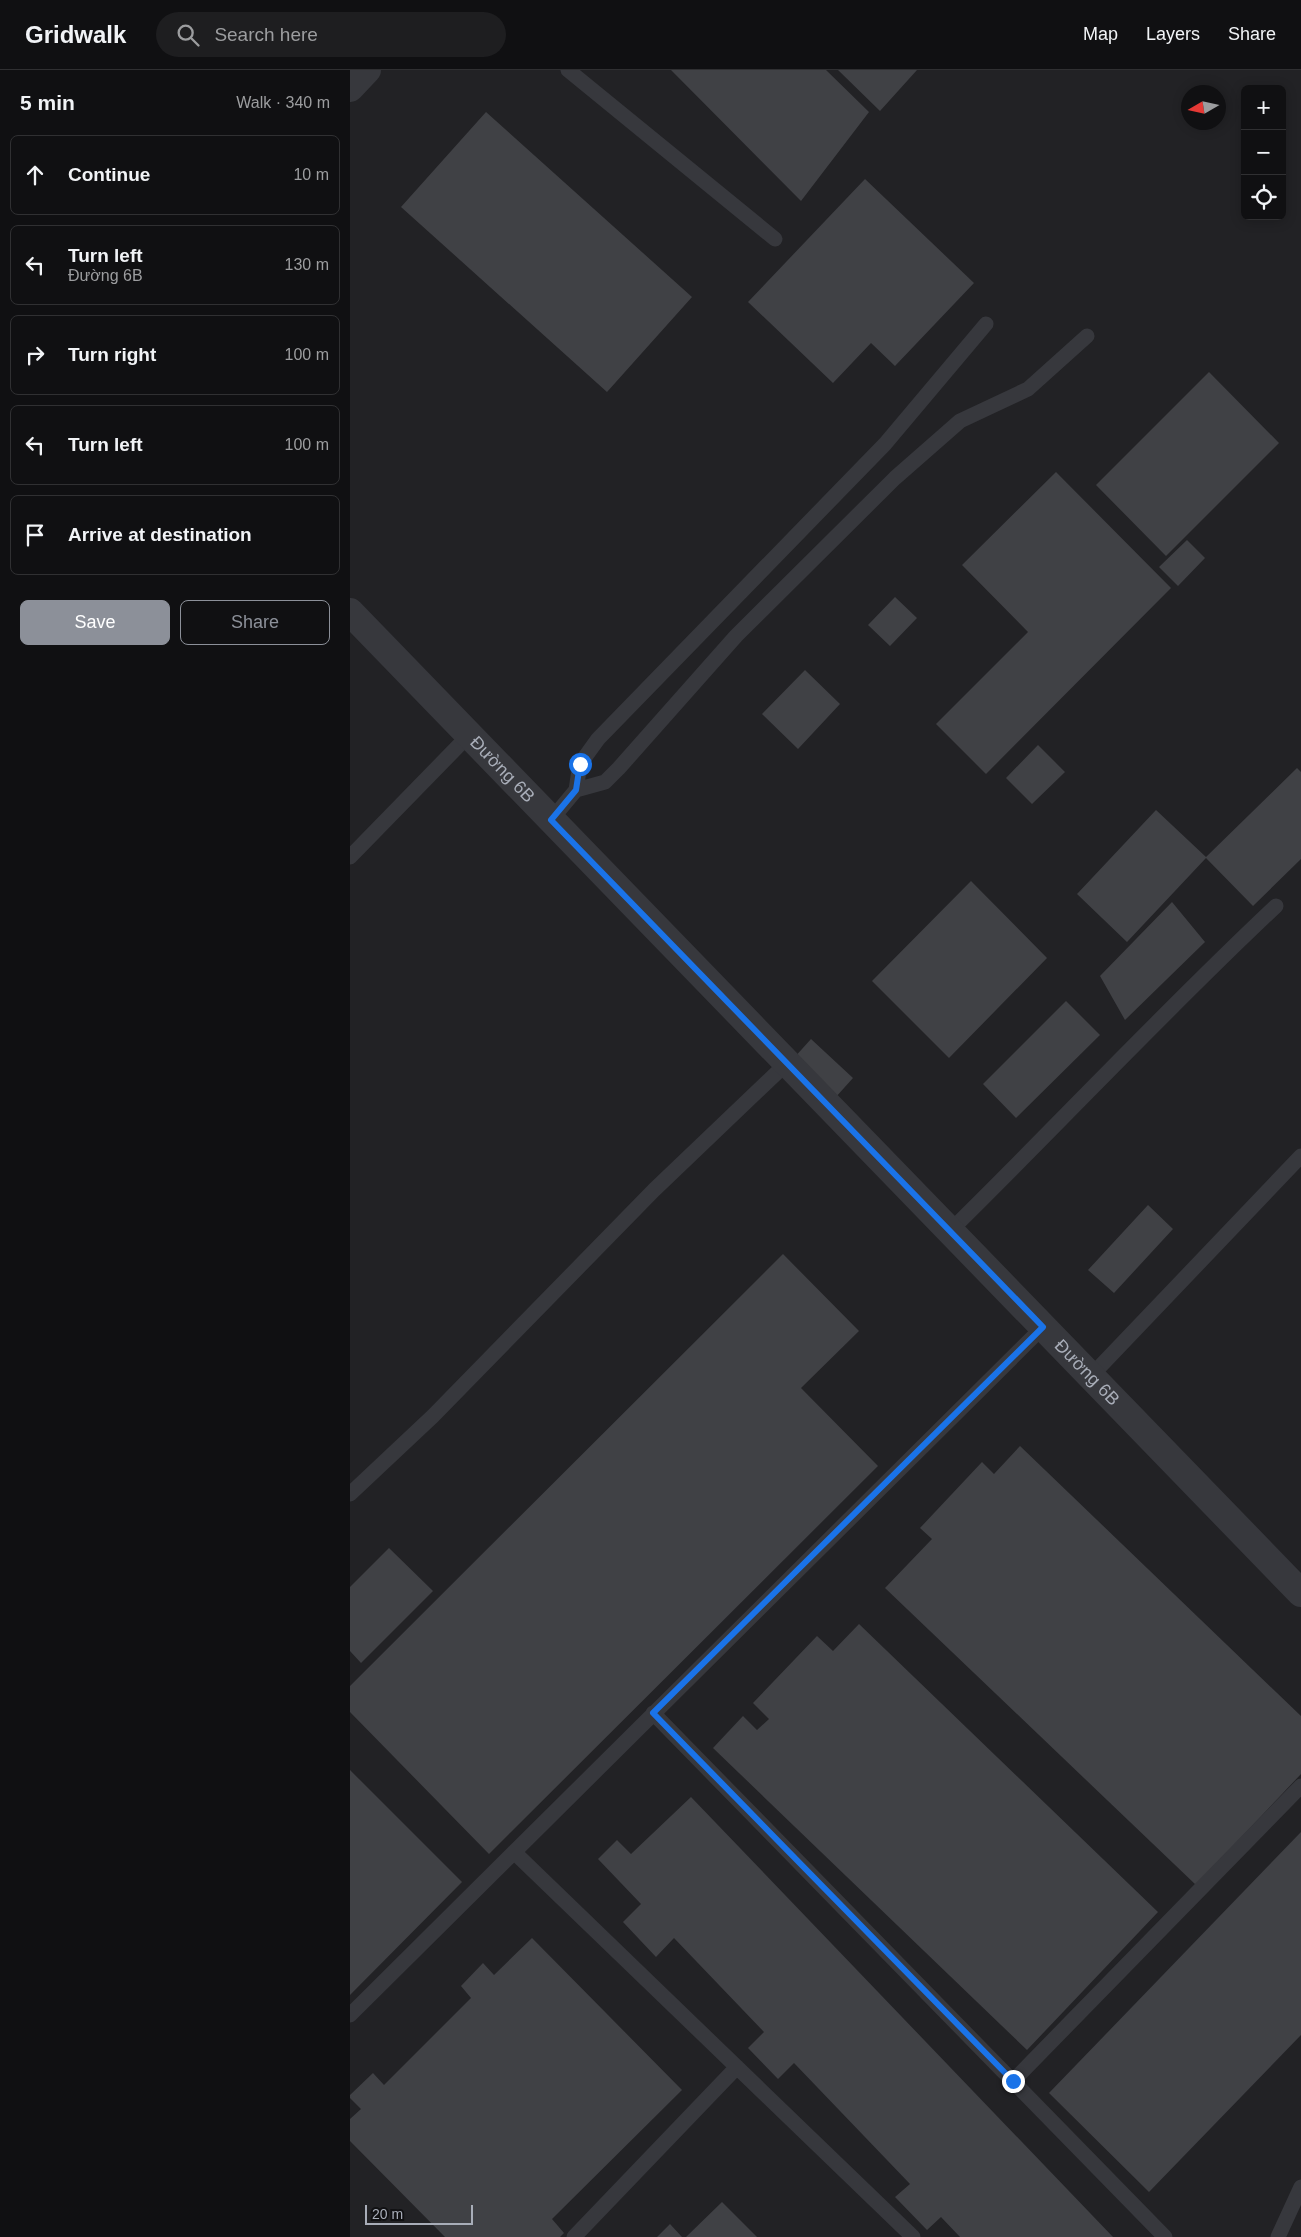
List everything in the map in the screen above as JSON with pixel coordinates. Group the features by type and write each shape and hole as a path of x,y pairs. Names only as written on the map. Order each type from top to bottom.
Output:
{"street":[{"path":"350,88 367,70"},
{"name":"Đường 6B","path":"350,612 1301,1593"}],"lane":[{"path":"568,70 775,239"},
{"path":"551,820 576,790 580,764 598,739 885,444 986,324"},
{"path":"576,790 605,782 736,636 895,478 960,421 1028,388 1087,336"},
{"path":"350,858 470,735"},
{"path":"950,1230 1062,1120 1200,978 1276,906"},
{"path":"350,1494 433,1416 654,1190 786,1063"},
{"path":"1091,1376 1301,1156"},
{"path":"350,2014 1043,1327"},
{"path":"653,1713 1165,2237"},
{"path":"1013,2081 1301,1786"},
{"path":"514,1852 913,2237"},
{"path":"574,2237 737,2067"},
{"path":"1278,2237 1301,2187"}],"shaded area":[{"path":"350,70 1301,70 1301,2237 350,2237"}],"building":[{"path":"671,70 826,70 869,112 801,201"},
{"path":"838,70 917,70 880,111"},
{"path":"486,112 692,297 607,392 401,207"},
{"path":"865,179 974,283 895,366 871,343 833,383 748,302"},
{"path":"1209,372 1279,443 1166,556 1096,485"},
{"path":"1056,472 1171,588 986,774 936,724 1028,632 962,565"},
{"path":"1187,540 1205,558 1178,586 1159,567"},
{"path":"895,597 917,618 890,646 868,625"},
{"path":"805,670 840,704 798,749 762,714"},
{"path":"1038,745 1065,772 1032,804 1006,778"},
{"path":"1297,768 1301,772 1301,859 1253,906 1206,858 1127,942 1077,894 1156,810 1206,857"},
{"path":"971,881 1047,958 949,1058 872,981"},
{"path":"1172,902 1205,942 1125,1020 1100,976"},
{"path":"1066,1001 1100,1035 1016,1118 983,1084"},
{"path":"811,1039 853,1078 835,1098 793,1059"},
{"path":"1148,1205 1173,1229 1114,1293 1088,1270"},
{"path":"783,1254 859,1331 801,1388 878,1466 489,1854 350,1712 350,1686"},
{"path":"1020,1446 1301,1716 1301,1774 1196,1885 885,1588 932,1539 920,1528 982,1462 994,1474"},
{"path":"389,1548 433,1591 361,1663 350,1651 350,1587"},
{"path":"859,1624 1158,1912 1027,2050 713,1748 743,1716 757,1730 769,1719 753,1703 817,1636 833,1651"},
{"path":"350,1770 462,1882 350,1995"},
{"path":"691,1797 1113,2237 960,2237 941,2217 927,2230 895,2197 910,2184 794,2063 778,2079 748,2048 764,2032 674,1938 656,1957 623,1922 641,1904 598,1859 617,1840 631,1854"},
{"path":"1301,1832 1301,2035 1149,2192 1049,2093"},
{"path":"532,1938 682,2090 552,2219 564,2233 560,2237 445,2237 350,2141 350,2119 361,2109 350,2098 350,2095 373,2073 384,2085 471,1998 461,1986 483,1963 494,1975"},
{"path":"722,2202 757,2237 686,2237"},
{"path":"670,2224 682,2237 657,2237"}],"route":[{"path":"580,764 576,790 551,820 1043,1327 653,1713 1013,2081"}]}
